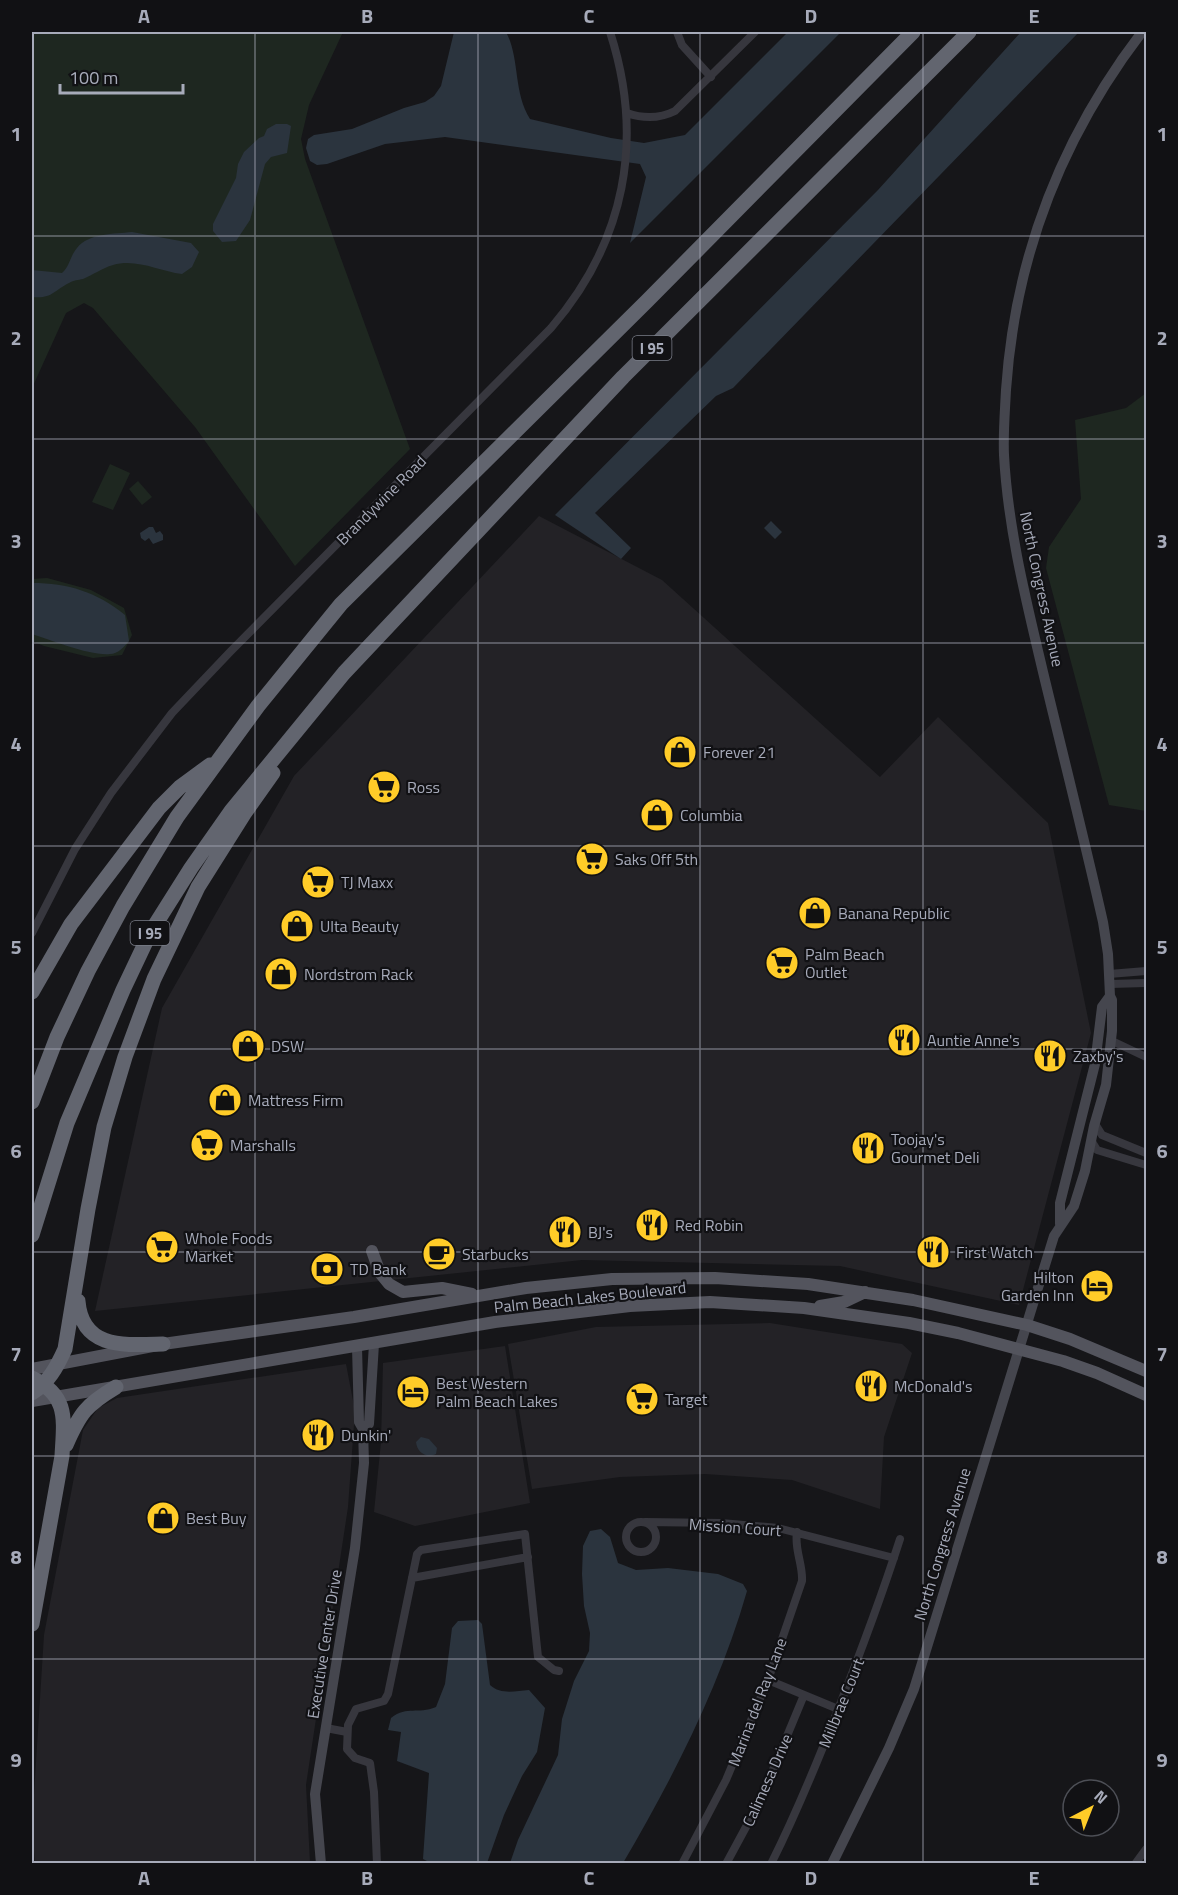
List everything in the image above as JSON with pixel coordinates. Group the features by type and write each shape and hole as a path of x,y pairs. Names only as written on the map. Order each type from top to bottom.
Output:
{"highway":[{"name":"I 95","path":"32,1102 57,1037 88,971 123,906 177,817 258,706 341,604 648,301 913,32"},
{"name":"I 95","path":"32,1235 75,1103 150,933 231,811 344,673 623,377 969,32"},
{"path":"32,1624 62,1456 63,1432 62,1406 58,1398 36,1385 58,1365 65,1349 104,1127 125,1057 154,979 198,887 244,814 344,673"},
{"path":"32,992 71,924 159,808 180,787 222,757"},
{"path":"76,1280 80,1319 94,1335 123,1345 164,1344"},
{"path":"62,1456 83,1411 94,1400 116,1388"}],"main road":[{"path":"372,1251 380,1273 389,1284 403,1292 442,1288 479,1296"},
{"name":"Palm Beach Lakes Boulevard","path":"32,1369 164,1344 354,1317 479,1296 600,1280 671,1278 808,1284 913,1300 1027,1325 1070,1339 1146,1371"},
{"path":"804,1308 830,1305 865,1292"},
{"name":"Palm Beach Lakes Boulevard","path":"32,1401 495,1322 630,1306 710,1302 804,1308 909,1323 1019,1348 1098,1373 1146,1395"}],"street":[{"name":"Brandywine Road","path":"32,933 81,840 111,793 172,713 551,328 580,291 603,249 618,204 626,163 627,113 622,75 610,32"},
{"path":"677,32 682,45 711,76"},
{"path":"627,113 645,118 657,117 680,107 755,32"},
{"name":"North Congress Avenue","path":"832,1863 889,1748 914,1689 1054,1236 1074,1206 1085,1172 1106,1085 1112,1000 1103,922 1020,574 1006,476 1005,414 1008,356 1019,288 1048,194 1095,103 1113,72 1142,32"},
{"path":"1109,979 1146,971"},
{"path":"1109,979 1146,984"},
{"name":"North Congress Avenue","path":"1060,1224 1060,1203 1095,1064 1102,1007 1110,996"},
{"path":"1110,1040 1146,1057"},
{"path":"1082,1116 1084,1129 1097,1150 1146,1165"},
{"path":"1095,1124 1102,1135 1146,1153"},
{"name":"Executive Center Drive","path":"363,1430 369,1424 374,1344"},
{"name":"Executive Center Drive","path":"321,1863 315,1794 354,1548 364,1462 363,1430 358,1422 357,1347"},
{"name":"Mission Court","path":"645,1522 721,1523 778,1528 894,1558"},
{"name":"Marina del Ray Lane","path":"682,1863 726,1780 768,1680 802,1581 803,1571 795,1542 797,1532"},
{"path":"376,1863 374,1792 370,1763 355,1758 347,1749 347,1732 356,1709 384,1701 388,1694 417,1554 421,1550 525,1534 538,1657 554,1670 559,1671"},
{"name":"Millbrae Court","path":"771,1863 809,1784 881,1599 900,1539"},
{"path":"412,1578 528,1557"},
{"path":"768,1680 838,1709"},
{"name":"Calimesa Drive","path":"726,1863 760,1801 804,1695"},
{"path":"326,1728 347,1732"},
{"path":"1136,1863 1146,1849"}],"shaded area":[{"path":"32,32 343,32 309,105 301,139 305,159 410,449 295,566 195,427 93,308 84,303 66,313 32,388"},
{"path":"454,32 506,32 513,53 521,98 530,119 611,138 644,143 685,135 788,32 841,32 630,243 646,177 640,164 445,137 385,144 327,164 317,165 310,161 306,148 308,139 314,135 352,129 425,102 434,96 441,86"},
{"path":"1021,32 1079,32 733,388 716,396 595,513 631,548 621,559 555,515 878,190"},
{"path":"276,124 291,126 287,153 271,157 265,164 250,220 236,241 222,242 213,231 213,224 236,178 238,164 244,152 264,136 267,129"},
{"path":"132,232 191,243 199,252 192,267 182,274 139,264 122,263 71,282 48,296 32,297 32,270 62,273 77,248 88,239"},
{"path":"1146,393 1146,811 1109,805 1046,568 1049,547 1081,499 1075,420 1126,408"},
{"path":"110,464 130,473 113,510 92,502"},
{"path":"138,481 152,497 142,505 129,489"},
{"path":"539,516 662,580 880,777 938,717 1048,823 1091,1033 1019,1305 840,1266 582,1260 95,1311 162,1008 294,776"},
{"path":"771,521 782,532 775,539 764,528"},
{"path":"153,527 156,533 160,531 163,540 153,544 149,538 145,541 141,538 140,533"},
{"path":"47,578 91,590 124,608 132,635 122,655 93,658 32,641 32,579"},
{"path":"32,583 70,587 104,600 125,615 129,641 116,653 102,654 32,634"},
{"path":"770,1323 902,1344 912,1353 884,1437 880,1509 792,1480 705,1474 620,1477 532,1489 508,1344 596,1327"},
{"path":"505,1346 530,1503 415,1526 374,1512 381,1442 383,1363"},
{"path":"346,1364 355,1411 348,1507 306,1785 310,1863 35,1864 32,1826 44,1635 83,1430 98,1408 117,1398"},
{"path":"421,1437 429,1439 437,1448 436,1454 429,1456 420,1452 416,1442"},
{"path":"601,1529 610,1537 618,1563 636,1570 668,1568 718,1574 743,1584 747,1591 723,1662 694,1731 623,1863 510,1863 518,1840 558,1755 562,1719 574,1681 589,1651 590,1633 584,1606 582,1574 583,1546 590,1531"},
{"path":"478,1620 482,1624 490,1685 503,1691 529,1690 545,1708 537,1752 522,1776 504,1815 487,1863 431,1863 423,1859 429,1773 397,1761 401,1732 388,1730 391,1718 397,1714 436,1707 445,1684 452,1628 458,1621"}],"place":[{"name":"Forever 21","path":"680,752"},
{"name":"Ross","path":"384,787"},
{"name":"Columbia","path":"657,815"},
{"name":"Saks Off 5th","path":"592,859"},
{"name":"TJ Maxx","path":"318,882"},
{"name":"Banana Republic","path":"815,913"},
{"name":"Ulta Beauty","path":"297,926"},
{"name":"Palm Beach Outlet","path":"782,963"},
{"name":"Nordstrom Rack","path":"281,974"},
{"name":"Auntie Anne's","path":"904,1040"},
{"name":"DSW","path":"248,1046"},
{"name":"Zaxby's","path":"1050,1056"},
{"name":"Mattress Firm","path":"225,1100"},
{"name":"Marshalls","path":"207,1145"},
{"name":"Toojay's Gourmet Deli","path":"868,1148"},
{"name":"Red Robin","path":"652,1225"},
{"name":"BJ's","path":"565,1232"},
{"name":"Whole Foods Market","path":"162,1247"},
{"name":"First Watch","path":"933,1252"},
{"name":"Starbucks","path":"439,1254"},
{"name":"TD Bank","path":"327,1269"},
{"name":"Hilton Garden Inn","path":"1097,1286"},
{"name":"McDonald's","path":"871,1386"},
{"name":"Best Western Palm Beach Lakes","path":"413,1392"},
{"name":"Target","path":"642,1399"},
{"name":"Dunkin'","path":"318,1435"},
{"name":"Best Buy","path":"163,1518"}]}
